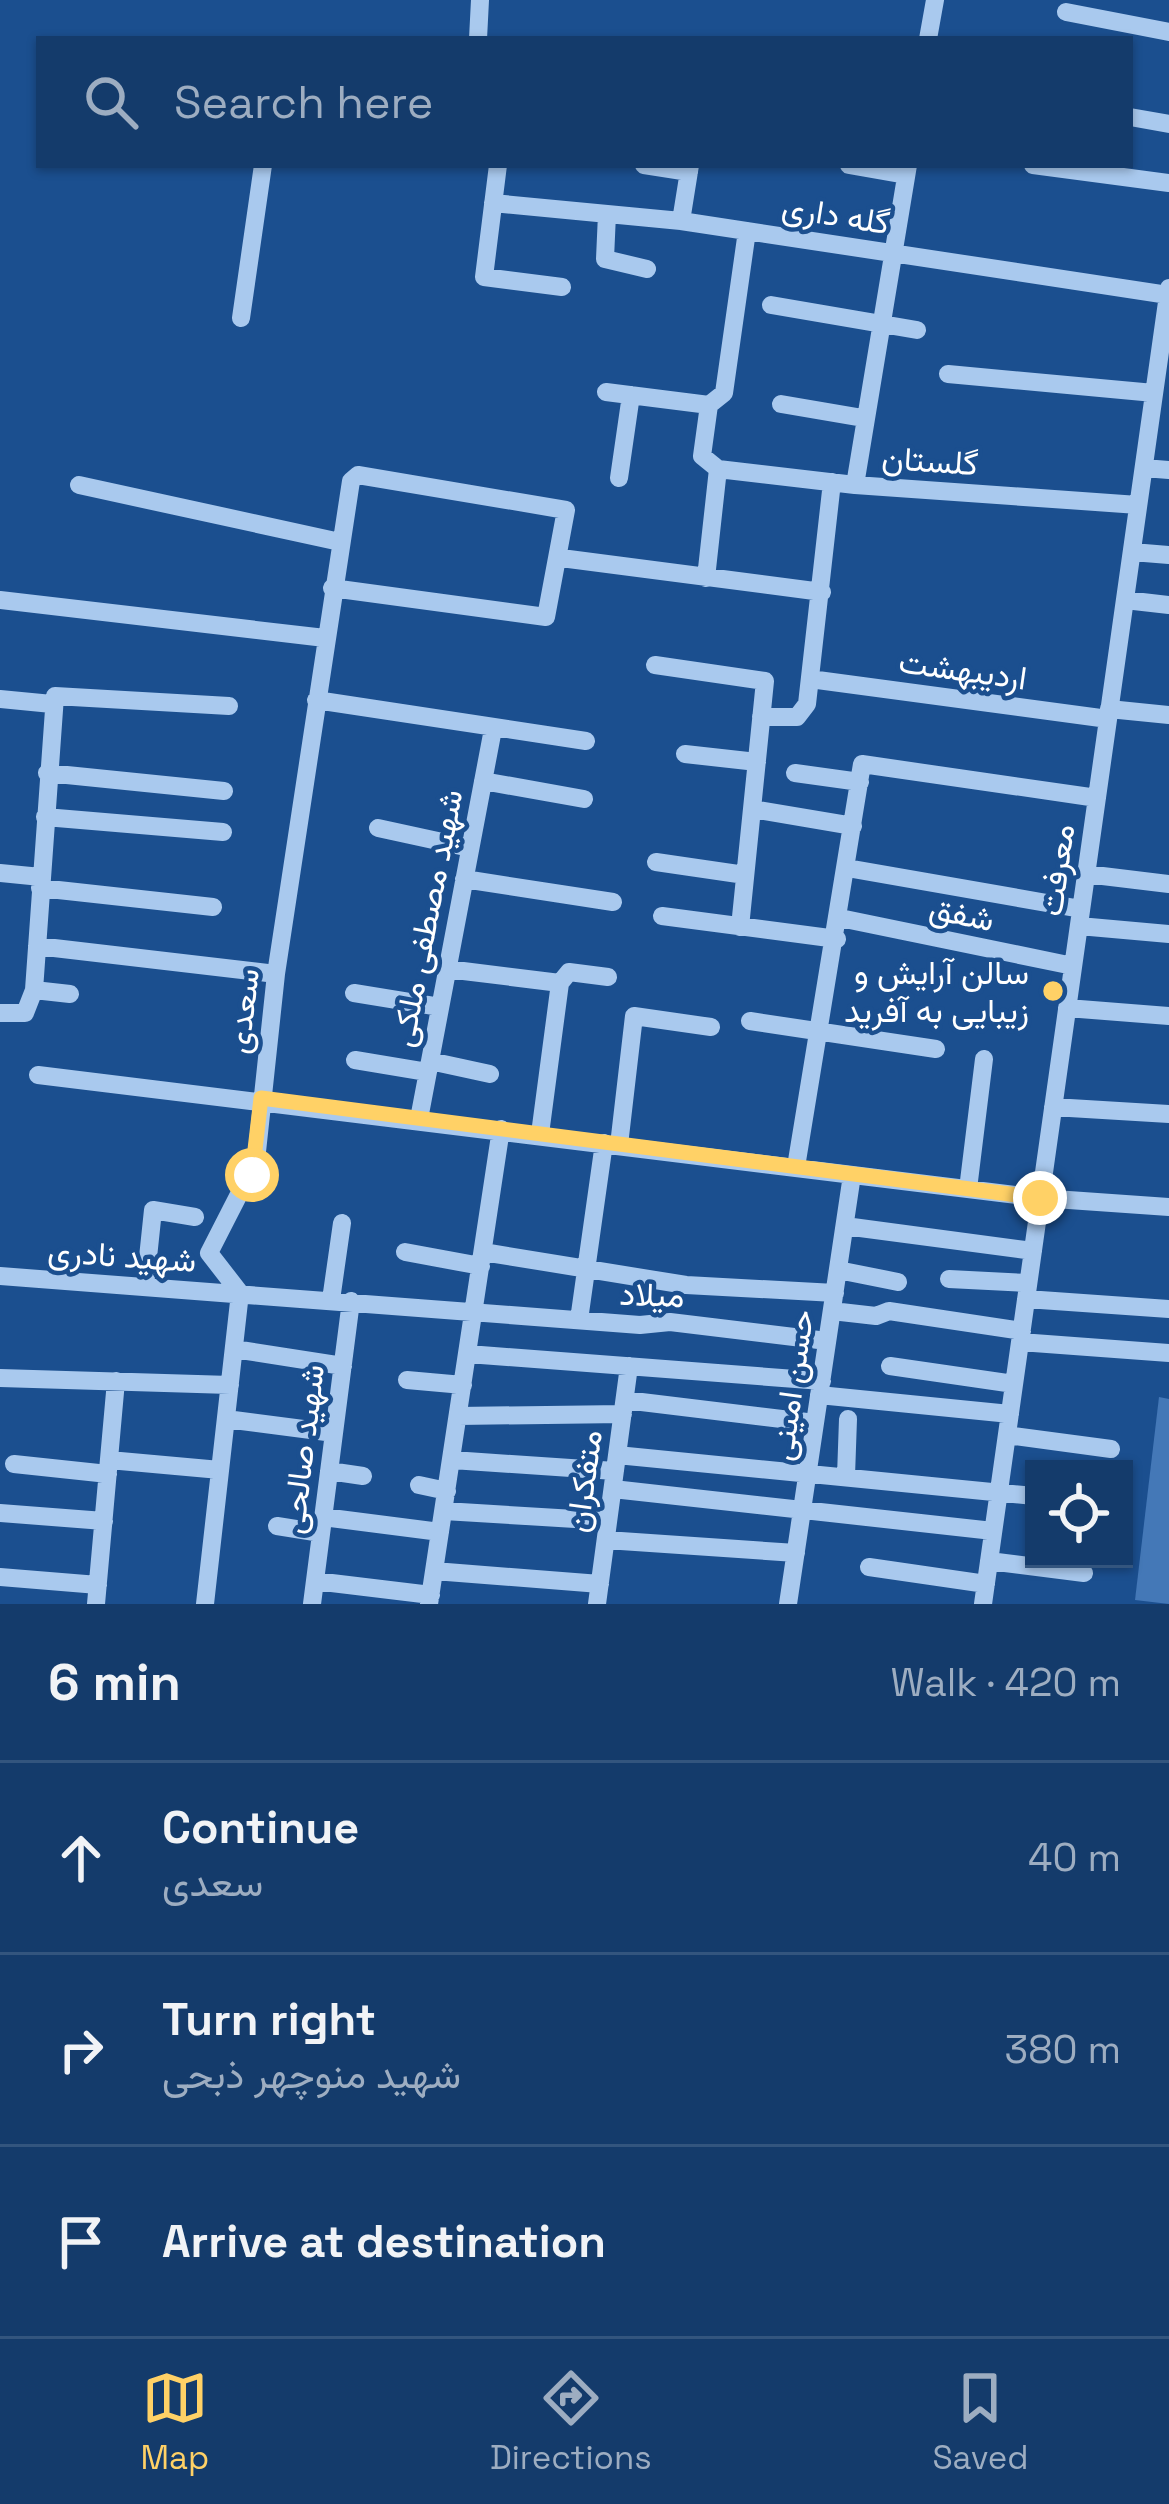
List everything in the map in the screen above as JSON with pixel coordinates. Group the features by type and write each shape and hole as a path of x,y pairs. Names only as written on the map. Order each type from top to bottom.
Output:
{"street":[{"path":"478,36 480,0"},
{"path":"928,36 934,0"},
{"path":"1066,12 1169,32"},
{"path":"1133,118 1169,124"},
{"path":"241,317 263,168"},
{"path":"498,168 484,277 562,287"},
{"path":"681,221 689,168"},
{"path":"1056,168 1169,183"},
{"path":"855,485 907,170"},
{"name":"گله داری","path":"493,203 681,221 1169,291"},
{"path":"607,214 605,260 647,269"},
{"path":"706,578 718,469 702,456 709,405 724,393 747,231"},
{"name":"معرفت","path":"984,1594 1138,506 1144,468 1159,426 1154,394 1169,291"},
{"path":"771,305 917,330"},
{"path":"948,374 1154,394"},
{"path":"607,392 709,405"},
{"path":"619,478 631,395"},
{"path":"781,404 863,418"},
{"path":"1144,468 1169,470"},
{"name":"گلستان","path":"718,469 855,485 1138,506"},
{"name":"سعدی","path":"240,1293 209,1253 252,1175 276,974 332,588 353,477 561,508 567,515 561,559"},
{"path":"761,717 797,717 807,704 832,482"},
{"path":"79,485 340,542"},
{"path":"1132,552 1169,555"},
{"path":"332,588 547,617 561,559 822,592"},
{"path":"0,600 325,638"},
{"path":"1125,601 1169,605"},
{"path":"656,665 765,681 740,926"},
{"name":"اردیبهشت","path":"811,679 1109,714 1169,715"},
{"path":"0,699 229,706"},
{"path":"0,1013 26,1013 34,990 54,700"},
{"path":"316,700 586,741"},
{"name":"شهید مصطفی ملکی","path":"418,1119 493,729"},
{"path":"685,754 757,762"},
{"path":"47,773 224,791"},
{"path":"795,773 861,773 1097,798"},
{"path":"796,1168 861,773"},
{"path":"483,781 584,800"},
{"path":"752,809 853,826"},
{"path":"45,817 224,832"},
{"path":"378,828 470,848"},
{"path":"656,862 746,875"},
{"path":"847,868 1169,934"},
{"path":"0,873 213,907"},
{"path":"1086,874 1169,884"},
{"path":"464,879 613,902"},
{"path":"662,916 837,939"},
{"name":"شفق","path":"840,918 1073,966"},
{"path":"37,946 276,974"},
{"path":"447,969 560,983"},
{"path":"540,1134 560,983 568,972 608,977"},
{"path":"34,990 70,994"},
{"path":"354,993 440,1007"},
{"path":"1067,1009 1169,1016"},
{"path":"579,1320 634,1016 712,1027"},
{"path":"750,1021 936,1049"},
{"path":"968,1189 984,1059"},
{"path":"355,1060 490,1074"},
{"path":"38,1075 261,1098 1040,1198 1169,1207"},
{"path":"1053,1107 1169,1114"},
{"path":"315,1581 430,1600 501,1130"},
{"name":"حسن امینی","path":"791,1604 852,1175"},
{"path":"146,1286 153,1210 195,1216"},
{"name":"شهید صالحی","path":"312,1604 343,1366 342,1222"},
{"path":"845,1226 1033,1251"},
{"path":"405,1252 585,1268 833,1302 876,1316 889,1311 1021,1336 1169,1353"},
{"path":"838,1270 898,1282"},
{"name":"شهید نادری","path":"0,1276 341,1301"},
{"path":"949,1279 1169,1309"},
{"path":"205,1604 240,1293"},
{"name":"میلاد","path":"341,1301 579,1320 670,1322 827,1341"},
{"path":"234,1349 343,1366"},
{"path":"468,1354 820,1388 1008,1424 1111,1450"},
{"name":"متفکران","path":"598,1594 629,1366"},
{"path":"890,1366 1014,1384"},
{"path":"0,1378 230,1385"},
{"path":"407,1380 463,1385"},
{"path":"0,1577 97,1594 116,1381"},
{"path":"458,1416 624,1407 815,1423"},
{"path":"226,1419 334,1433"},
{"path":"846,1476 848,1419"},
{"path":"452,1460 615,1472 808,1472 1025,1495"},
{"path":"14,1464 220,1470"},
{"path":"329,1471 363,1476"},
{"path":"615,1472 802,1511 993,1531"},
{"path":"419,1485 445,1501 607,1531 796,1553"},
{"path":"0,1513 104,1521"},
{"path":"277,1526 440,1532"},
{"path":"989,1561 1084,1573"},
{"path":"869,1567 984,1594"},
{"path":"434,1570 598,1594"}],"building":[{"path":"1159,1397 1169,1399 1169,1604 1135,1600"}],"place":[{"name":"سالن آرایش و زیبایی به آفرید","path":"1053,991"}],"route":[{"path":"252,1175 261,1098 1040,1198"}]}
